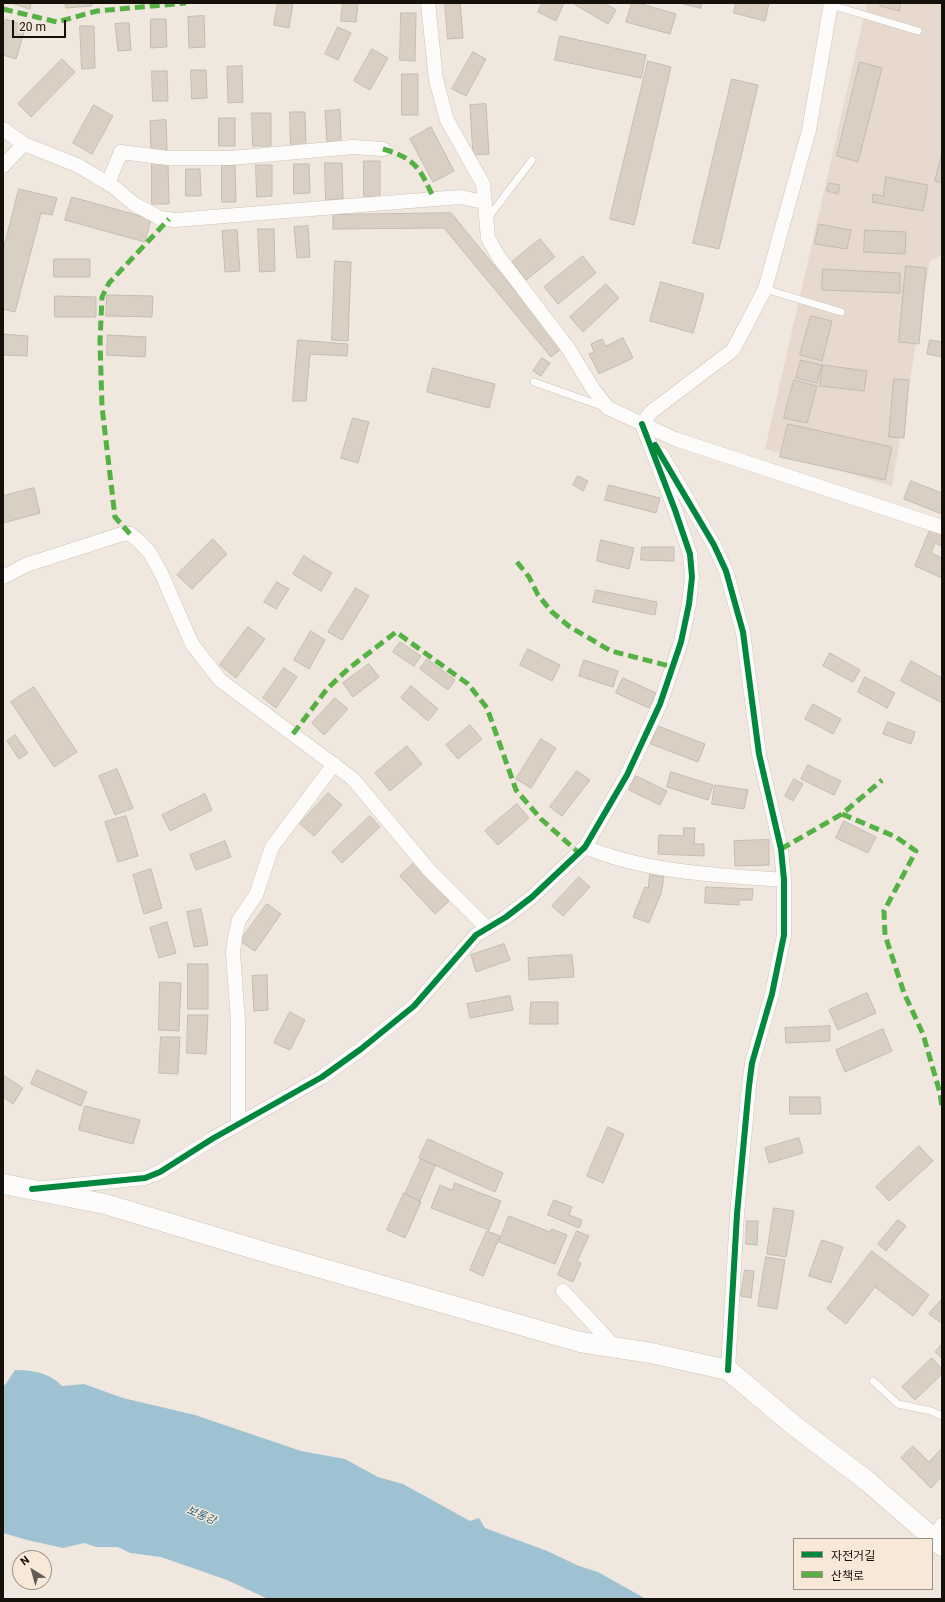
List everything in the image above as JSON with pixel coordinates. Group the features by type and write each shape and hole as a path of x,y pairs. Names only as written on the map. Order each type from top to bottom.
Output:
{"main road":[{"path":"3,1184 104,1204 268,1253 580,1342 615,1347 728,1370 796,1427 939,1537"}],"street":[{"path":"428,3 436,80 447,120 483,184 488,238 498,256 568,348 593,389 608,408 675,440 726,458 942,527"},
{"path":"642,424 652,412 733,350 765,288 809,130 831,4"},
{"path":"3,130 24,144 77,165 108,183 134,204 160,218 175,220 460,197 484,202"},
{"path":"3,166 24,144"},
{"path":"108,183 121,152 168,158 231,158 354,147 382,149"},
{"path":"32,1189 145,1178 160,1172 238,1125 322,1078 396,1023 414,1006 462,949 486,927 506,916 532,897 586,847 627,775 660,704 681,642 689,604 692,577 690,554 642,424"},
{"path":"642,424 690,502 714,545 726,571 743,632 759,754 781,849 784,880 784,935 772,994 752,1063 749,1086 737,1214 728,1370"},
{"path":"3,577 34,563 122,534 130,534 150,553 162,575 192,644 220,680 353,779 429,870 486,927"},
{"path":"238,1125 238,1021 233,953 239,920 256,895 272,847 334,764"},
{"path":"586,847 609,856 690,872 784,880"},
{"path":"563,1291 615,1347"}],"lane":[{"path":"831,4 918,31"},
{"path":"486,220 532,160"},
{"path":"765,288 841,312"},
{"path":"534,382 608,408"},
{"path":"873,1381 898,1404 930,1411 942,1416"}],"shaded area":[{"path":"867,3 942,3 942,255 930,261 892,486 765,449"}],"water":[{"name":"보통강","path":"15,1370 46,1375 62,1386 84,1384 123,1398 195,1415 301,1451 345,1459 378,1477 403,1484 470,1521 479,1518 485,1528 547,1551 579,1566 598,1572 646,1599 268,1599 227,1580 161,1557 130,1553 118,1547 96,1547 84,1543 63,1548 3,1533 3,1386"}],"building":[{"path":"12,3 31,3 30,9"},
{"path":"65,3 92,3 92,6 66,8"},
{"path":"278,3 293,3 289,28 274,25"},
{"path":"343,3 358,3 356,22 341,21"},
{"path":"445,3 460,3 463,38 448,39"},
{"path":"542,3 564,3 556,21 538,12"},
{"path":"604,3 616,10 608,24 574,4"},
{"path":"632,3 638,3 676,14 670,34 626,22"},
{"path":"680,3 702,3 701,8"},
{"path":"736,3 769,3 765,21 734,13"},
{"path":"881,3 901,3 899,11 880,6"},
{"path":"401,13 416,13 415,61 400,60"},
{"path":"204,16 205,47 189,48 188,17"},
{"path":"6,19 26,26 16,59 3,55 3,28"},
{"path":"151,19 166,19 167,47 151,48"},
{"path":"129,23 131,50 118,51 115,24"},
{"path":"80,26 94,26 95,68 82,69"},
{"path":"338,27 351,33 338,60 325,54"},
{"path":"560,36 646,55 641,78 555,60"},
{"path":"372,49 388,58 370,90 354,81"},
{"path":"473,52 486,59 466,96 452,89"},
{"path":"62,59 75,72 31,117 18,104"},
{"path":"648,61 671,67 634,225 610,219"},
{"path":"860,62 882,68 858,162 837,156"},
{"path":"242,66 243,102 228,103 227,67"},
{"path":"191,70 206,70 207,98 192,99"},
{"path":"152,71 167,71 168,101 153,101"},
{"path":"402,74 418,74 418,115 402,115"},
{"path":"732,79 758,85 719,249 693,243"},
{"path":"486,104 489,154 473,155 470,105"},
{"path":"94,105 113,116 92,154 73,143"},
{"path":"340,110 341,143 327,143 325,111"},
{"path":"290,112 305,112 306,146 291,147"},
{"path":"252,113 271,113 271,146 253,146"},
{"path":"219,118 235,118 235,146 219,146"},
{"path":"166,120 167,150 151,151 150,121"},
{"path":"431,127 454,171 433,182 410,139"},
{"path":"942,154 942,183 935,181"},
{"path":"364,161 380,161 380,197 364,196"},
{"path":"152,163 168,163 169,204 152,204"},
{"path":"325,163 342,163 343,199 326,200"},
{"path":"294,164 309,164 310,193 294,194"},
{"path":"222,165 235,165 236,202 222,202"},
{"path":"256,165 272,165 272,196 257,197"},
{"path":"186,169 200,169 201,196 186,196"},
{"path":"886,177 928,185 923,211 872,202 873,194 883,196"},
{"path":"829,183 840,185 838,194 827,191"},
{"path":"19,189 57,198 52,215 41,213 15,312 3,309 3,251"},
{"path":"72,197 151,219 145,242 65,220"},
{"path":"451,213 562,348 551,357 444,228 333,229 333,215"},
{"path":"819,224 851,230 847,249 815,244"},
{"path":"308,226 310,257 297,258 294,227"},
{"path":"258,229 274,229 275,271 260,272"},
{"path":"237,230 240,271 225,272 222,231"},
{"path":"865,230 906,232 905,254 864,252"},
{"path":"540,239 555,257 526,280 512,262"},
{"path":"583,256 596,273 558,304 544,287"},
{"path":"54,259 90,259 90,277 54,277"},
{"path":"335,261 351,262 348,341 332,340"},
{"path":"906,266 926,268 919,344 899,342"},
{"path":"823,269 900,273 900,293 822,290"},
{"path":"661,282 704,294 693,333 650,321"},
{"path":"606,284 619,298 583,332 570,317"},
{"path":"107,295 153,296 152,317 106,316"},
{"path":"55,296 96,297 96,317 55,317"},
{"path":"811,316 832,321 822,361 800,355"},
{"path":"3,334 28,336 27,356 3,355"},
{"path":"108,335 146,337 145,357 107,355"},
{"path":"623,338 633,358 599,374 589,354 594,352 591,344 602,339 606,346"},
{"path":"298,340 348,344 347,356 310,354 306,401 293,401"},
{"path":"930,340 942,342 942,357 927,354"},
{"path":"542,358 550,363 541,376 533,371"},
{"path":"801,360 822,365 817,383 796,378"},
{"path":"823,365 867,371 864,391 820,386"},
{"path":"433,368 495,384 489,408 427,392"},
{"path":"894,379 909,380 904,438 889,437"},
{"path":"794,380 817,386 807,423 784,418"},
{"path":"353,418 369,422 358,463 341,458"},
{"path":"788,424 892,447 885,480 780,457"},
{"path":"578,476 588,481 583,491 573,485"},
{"path":"911,481 942,493 942,514 904,499"},
{"path":"609,485 660,498 656,513 605,500"},
{"path":"34,488 40,513 3,523 3,496"},
{"path":"931,528 942,533 942,546 935,543 931,553 942,558 942,578 915,566"},
{"path":"213,539 227,554 192,589 177,575"},
{"path":"601,540 634,548 629,569 597,561"},
{"path":"642,547 674,547 674,561 641,560"},
{"path":"304,556 332,573 321,591 293,574"},
{"path":"277,582 289,589 276,609 264,602"},
{"path":"356,588 369,596 342,640 328,632"},
{"path":"596,590 657,602 655,615 593,602"},
{"path":"248,627 265,639 236,678 220,665"},
{"path":"311,631 325,640 309,669 294,660"},
{"path":"400,642 421,656 414,666 393,652"},
{"path":"528,649 560,665 552,681 520,665"},
{"path":"830,653 860,670 853,682 823,666"},
{"path":"427,659 455,680 448,690 420,669"},
{"path":"584,660 618,671 613,687 579,676"},
{"path":"911,661 942,678 942,703 901,681"},
{"path":"369,664 379,677 353,697 343,683"},
{"path":"284,668 297,677 276,708 263,698"},
{"path":"865,677 895,693 887,708 858,692"},
{"path":"623,678 656,693 649,708 616,693"},
{"path":"411,686 438,709 428,721 401,698"},
{"path":"34,687 77,752 54,767 11,702"},
{"path":"335,698 348,709 324,735 312,723"},
{"path":"813,704 841,719 833,734 805,719"},
{"path":"888,722 915,732 911,744 883,734"},
{"path":"470,725 482,739 458,759 446,745"},
{"path":"658,726 705,744 698,762 651,744"},
{"path":"15,735 28,753 19,759 7,741"},
{"path":"541,739 556,748 531,788 516,779"},
{"path":"407,746 422,764 390,791 375,773"},
{"path":"808,765 841,781 834,795 801,779"},
{"path":"117,769 133,808 115,815 99,776"},
{"path":"577,771 590,780 562,816 550,807"},
{"path":"671,772 713,785 708,800 667,787"},
{"path":"636,776 667,791 660,805 629,790"},
{"path":"794,779 803,784 793,801 785,796"},
{"path":"715,785 748,790 744,809 712,804"},
{"path":"328,793 342,805 314,836 300,824"},
{"path":"205,794 212,810 170,831 162,815"},
{"path":"517,804 529,818 498,845 485,831"},
{"path":"126,816 138,856 118,862 105,822"},
{"path":"370,816 380,827 342,863 332,852"},
{"path":"844,821 876,837 868,853 836,838"},
{"path":"684,828 695,828 694,844 704,844 704,856 658,854 659,835 683,836"},
{"path":"769,840 769,865 735,866 734,841"},
{"path":"225,841 231,857 196,870 190,855"},
{"path":"414,863 449,901 435,914 400,876"},
{"path":"151,869 162,908 144,914 133,875"},
{"path":"650,875 664,877 661,893 649,923 633,917 645,887 648,888"},
{"path":"579,877 590,887 563,916 552,906"},
{"path":"706,887 753,889 752,900 739,900 739,905 705,903"},
{"path":"267,904 281,914 255,951 240,941"},
{"path":"201,909 208,945 194,947 187,912"},
{"path":"167,922 176,953 159,958 150,928"},
{"path":"504,944 510,960 476,972 471,955"},
{"path":"572,955 574,977 529,980 528,958"},
{"path":"188,964 208,964 208,1009 188,1009"},
{"path":"267,975 268,1010 254,1011 252,976"},
{"path":"160,982 181,983 179,1031 159,1030"},
{"path":"867,993 876,1013 838,1030 829,1010"},
{"path":"510,996 513,1010 470,1018 467,1004"},
{"path":"531,1002 558,1002 558,1024 530,1024"},
{"path":"290,1012 305,1020 290,1050 274,1043"},
{"path":"188,1015 208,1015 206,1054 187,1053"},
{"path":"830,1026 830,1041 786,1043 785,1028"},
{"path":"883,1029 892,1051 845,1072 836,1050"},
{"path":"161,1037 180,1037 178,1074 159,1073"},
{"path":"37,1070 87,1092 81,1106 31,1084"},
{"path":"3,1075 23,1088 13,1104 3,1097"},
{"path":"790,1097 820,1097 821,1114 790,1114"},
{"path":"85,1106 140,1120 133,1144 79,1130"},
{"path":"608,1127 624,1134 603,1183 587,1176"},
{"path":"799,1138 803,1153 769,1163 765,1148"},
{"path":"428,1139 503,1173 495,1192 419,1158"},
{"path":"919,1146 933,1161 889,1201 876,1187"},
{"path":"421,1159 435,1166 420,1201 405,1194"},
{"path":"455,1183 501,1201 489,1230 431,1208 440,1185 452,1190"},
{"path":"404,1193 421,1202 405,1238 387,1230"},
{"path":"554,1200 572,1207 569,1215 582,1220 579,1228 548,1215"},
{"path":"774,1208 794,1211 786,1257 767,1254"},
{"path":"509,1216 550,1232 552,1229 567,1235 555,1264 499,1242"},
{"path":"898,1220 906,1226 886,1251 878,1244"},
{"path":"747,1221 758,1221 757,1245 746,1244"},
{"path":"487,1231 500,1236 483,1276 470,1270"},
{"path":"577,1231 589,1236 577,1261 581,1263 573,1282 558,1275"},
{"path":"822,1240 843,1247 831,1283 809,1276"},
{"path":"872,1251 929,1295 913,1316 875,1287 846,1324 827,1309"},
{"path":"766,1257 785,1260 777,1309 758,1306"},
{"path":"745,1270 754,1271 751,1298 741,1296"},
{"path":"941,1300 942,1322 941,1323 929,1314"},
{"path":"942,1344 942,1358 935,1352"},
{"path":"932,1358 942,1369 942,1374 915,1400 902,1387"},
{"path":"913,1446 929,1462 942,1448 942,1476 931,1488 901,1458"}],"marked path":[{"path":"3,9 57,22 97,11 186,3"},
{"path":"383,149 403,157 416,166 434,199"},
{"path":"130,534 115,517 102,407 100,341 102,297 109,283 169,219"},
{"path":"517,562 529,577 538,595 552,612 570,627 611,651 673,667"},
{"path":"293,734 327,689 348,669 396,632 468,684 487,708 516,790 541,819 579,853"},
{"path":"781,849 842,814 882,780"},
{"path":"842,814 896,837 916,851 884,911 885,935 904,993 923,1034 940,1093 942,1107"}],"cycle path":[{"path":"32,1189 145,1178 160,1172 212,1139 322,1077 361,1049 414,1006 476,935 506,917 532,897 585,847 627,775 660,704 681,642 689,604 692,577 690,554 642,424"},
{"path":"655,445 714,545 726,571 743,632 759,754 781,849 784,880 784,935 772,994 752,1063 749,1086 737,1214 728,1370"}]}
